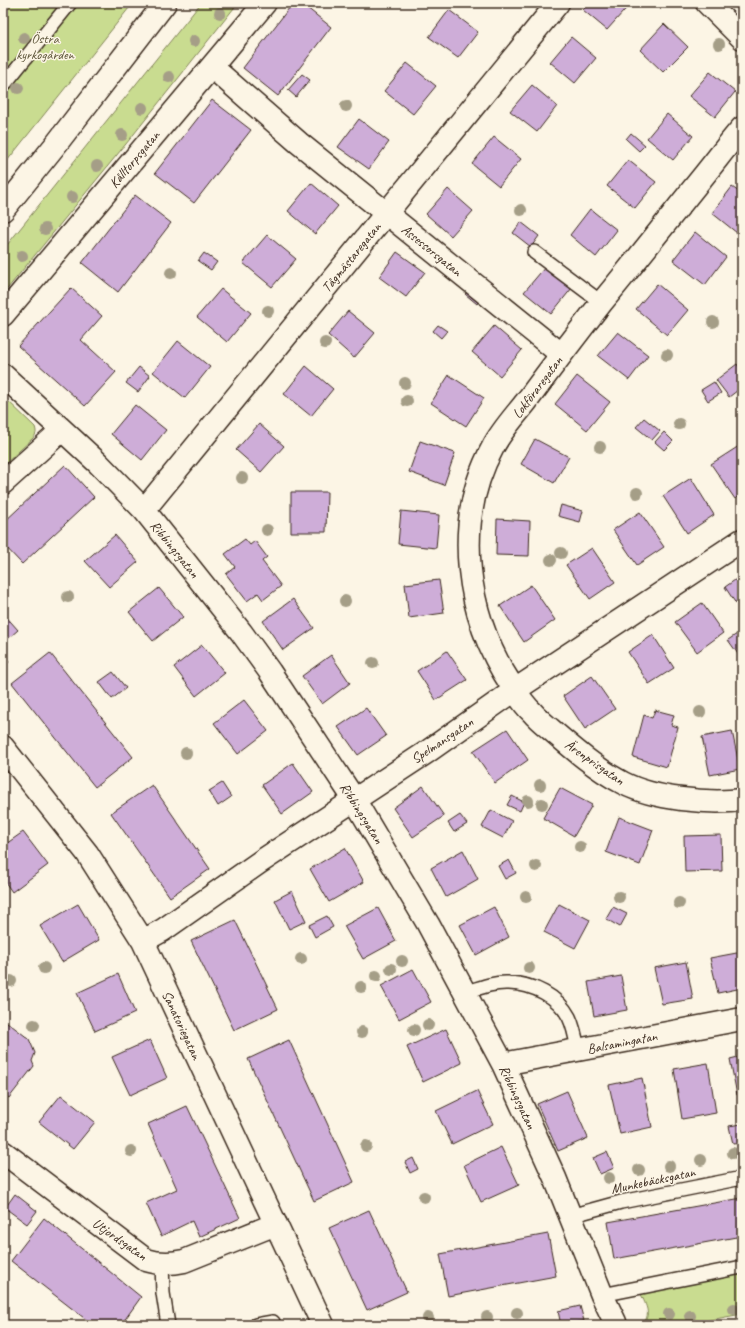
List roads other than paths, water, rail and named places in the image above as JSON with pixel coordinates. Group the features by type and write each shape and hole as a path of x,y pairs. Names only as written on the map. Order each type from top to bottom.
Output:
{"street":[{"path":"3,210 166,3"},
{"name":"Kålltorpsgatan","path":"3,315 265,3"},
{"name":"Tågmästaregatan","path":"144,510 558,3"},
{"path":"707,3 742,38"},
{"name":"Assessorsgatan","path":"212,67 299,143 561,354"},
{"name":"Lokföraregatan","path":"515,690 500,668 491,649 474,597 470,571 469,529 474,496 483,469 493,446 561,354 742,128"},
{"name":"Ribbingsgatan","path":"3,375 118,483 144,510 242,632 272,674 354,799 428,924 503,1064 555,1178 602,1295 615,1322"},
{"path":"3,483 62,430"},
{"name":"Spelmansgatan","path":"143,941 163,930 260,862 427,752 515,690 742,540"},
{"name":"Ärenprisgatan","path":"515,690 530,711 580,755 625,785 648,793 680,799 727,802 742,800"},
{"name":"Sanatoriegatan","path":"3,747 87,853 143,941 323,1325"},
{"name":"Balsamingatan","path":"503,1064 742,1019"},
{"name":"Utjordsgatan","path":"3,1152 146,1260 162,1263 184,1261 276,1224"}],"lane":[{"path":"3,86 70,3"},
{"path":"534,252 602,303"},
{"path":"464,993 484,986 509,983 522,984 545,993 559,1004 570,1018 578,1050"},
{"name":"Munkebäcksgatan","path":"570,1216 621,1202 742,1178"},
{"path":"162,1263 163,1293 168,1325"},
{"path":"602,1295 742,1267"},
{"path":"256,1325 273,1322"}],"park label":[{"name":"Östra kyrkogården","path":"45,46"}]}
